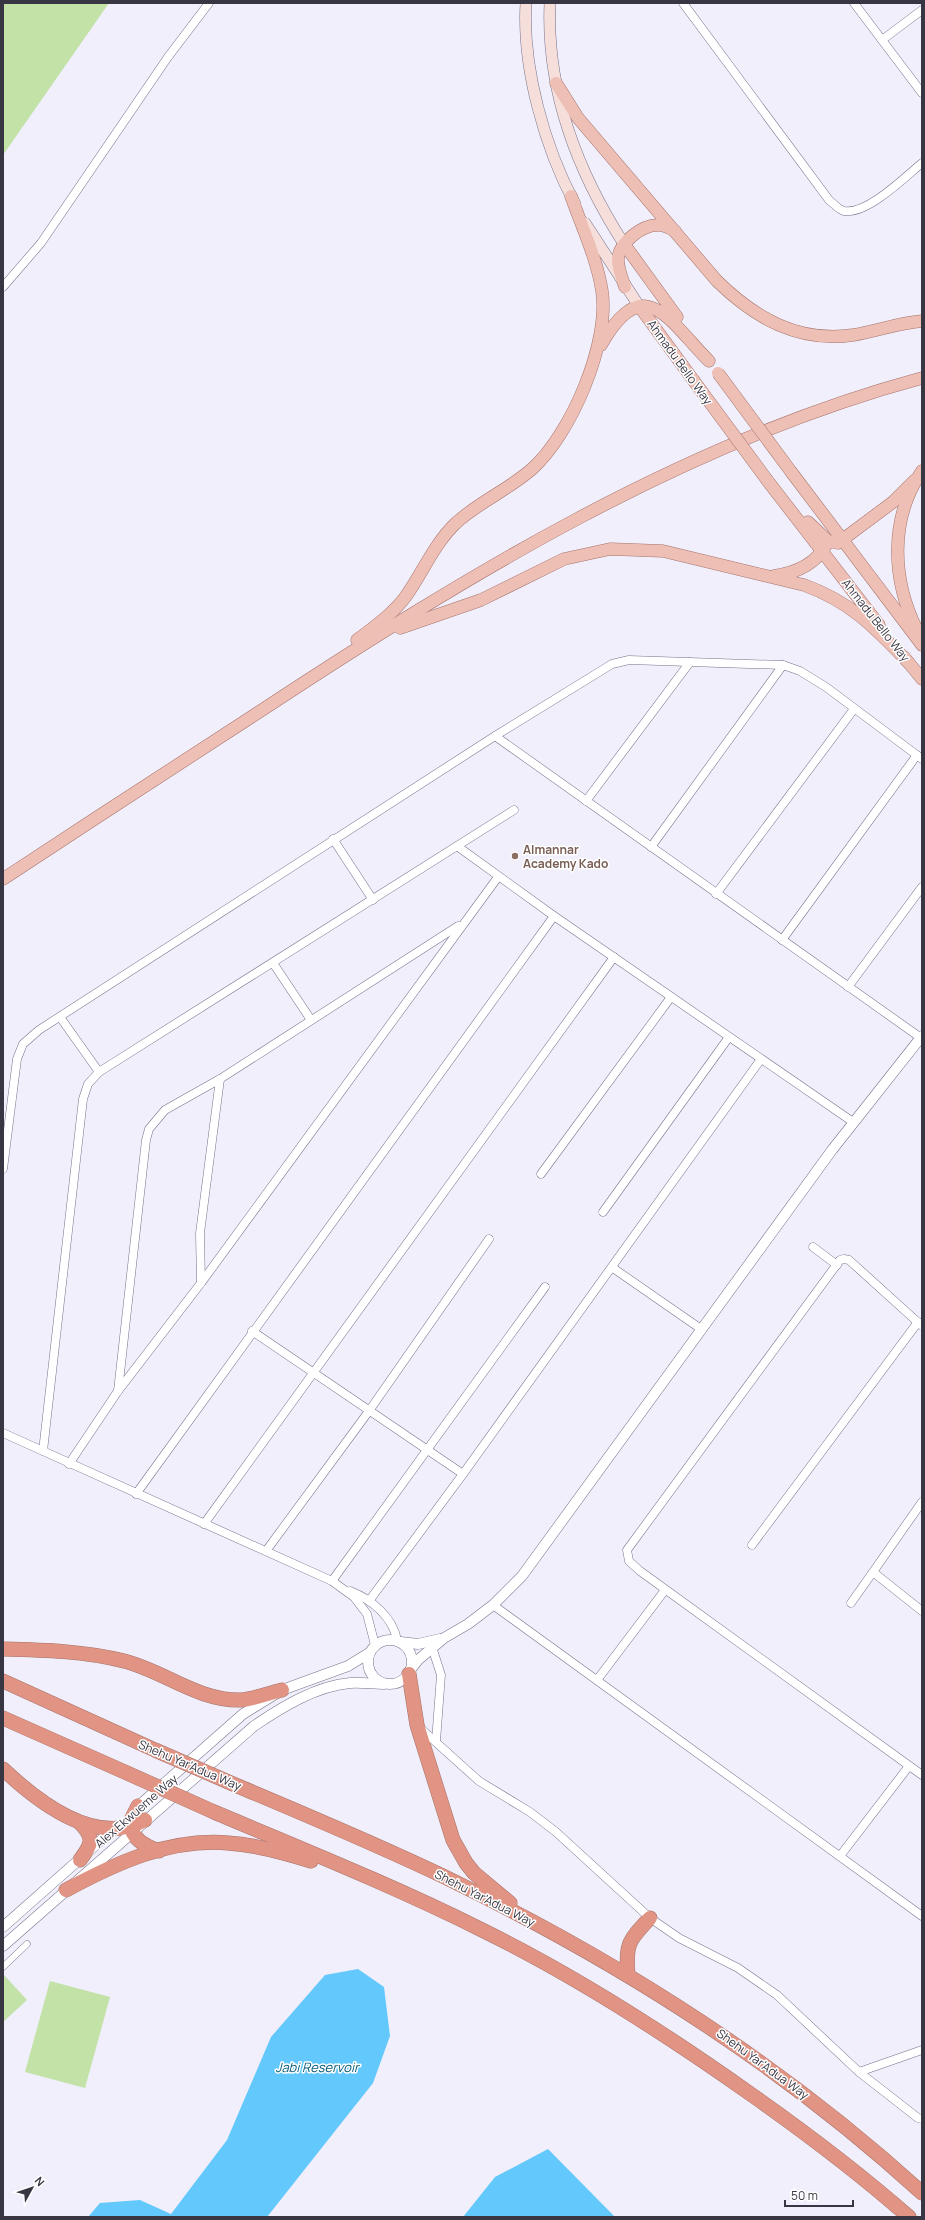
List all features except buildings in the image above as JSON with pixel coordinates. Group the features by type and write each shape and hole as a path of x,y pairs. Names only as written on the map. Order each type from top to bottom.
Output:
{"highway":[{"path":"3,1649 61,1651 106,1657 144,1667 201,1692 217,1697 243,1700 282,1690"},
{"path":"410,1672 417,1725 448,1828 466,1863 494,1891 560,1937"},
{"name":"Shehu Yar'Adua Way","path":"3,1682 434,1872 560,1937 628,1975 686,2010 797,2087 851,2130 922,2192"},
{"path":"3,1718 214,1812 362,1875 494,1936 587,1988 707,2063 835,2156 909,2217"},
{"path":"3,1769 41,1800 80,1823 90,1834 91,1838 88,1849 80,1860"},
{"path":"138,1806 131,1816 131,1829 144,1844 159,1851"},
{"path":"80,1823 113,1830 131,1829 145,1820"},
{"path":"66,1890 117,1864 159,1851 201,1843 228,1843 274,1850 362,1875"},
{"path":"628,1975 626,1960 630,1938 650,1918"}],"main road":[{"name":"Ahmadu Bello Way","path":"526,3 529,54 535,93 543,127 571,196 588,229 639,306 767,480 776,492 792,504 922,679"},
{"name":"Ahmadu Bello Way","path":"550,3 551,48 556,83 564,120 582,170 624,244 842,541 922,645"},
{"path":"556,83 578,118 676,231 734,297 761,318 792,331 814,336 835,337 922,321"},
{"path":"571,196 597,270 602,292 603,316 595,356"},
{"path":"625,286 618,260 624,244 641,231 653,225 664,226 676,231"},
{"path":"312,677 394,609 416,581 443,536 467,514 519,479 542,459 566,424 595,356 615,323 623,315 639,306 647,305 662,311 709,361"},
{"path":"3,879 376,636 575,520 701,459 806,416 922,378"},
{"path":"769,577 789,574 801,569 825,547 842,541 893,502 919,476"},
{"path":"919,476 900,524 897,548 898,572 907,610 922,640"},
{"path":"824,516 825,547"},
{"path":"376,636 481,600 564,559 610,549 663,551 804,585 826,594 843,603 873,627 908,662"}],"street":[{"path":"3,287 41,243 168,57 209,3"},
{"path":"683,3 829,200 843,211 858,210 875,201 922,163"},
{"path":"854,3 922,93"},
{"path":"882,40 922,10"},
{"path":"3,1169 6,1124 16,1059 23,1044 39,1030 333,839 612,664 628,660 783,665 800,671 920,757 782,940"},
{"path":"586,801 690,662"},
{"path":"651,847 783,665"},
{"path":"716,894 854,709"},
{"path":"3,1433 332,1581 354,1597 367,1614 372,1649 368,1668 372,1675 384,1684 399,1682 432,1647 468,1624 493,1605 522,1576 620,1444 701,1329 853,1122 922,1037 716,894 495,736"},
{"path":"43,1451 83,1099 88,1084 98,1072 514,810"},
{"path":"333,839 372,900"},
{"path":"458,846 498,877 853,1122"},
{"path":"69,1464 118,1392 201,1283 462,924 498,877"},
{"path":"848,987 922,887"},
{"path":"136,1494 252,1331 554,916"},
{"path":"118,1392 149,1129 165,1110 220,1079 462,924"},
{"path":"204,1524 312,1372 614,957"},
{"path":"273,963 311,1020"},
{"path":"541,1174 671,997"},
{"path":"60,1017 98,1072"},
{"path":"603,1212 729,1037"},
{"path":"369,1601 464,1474 613,1268 761,1059"},
{"path":"201,1283 200,1233 220,1079"},
{"path":"266,1551 370,1411 489,1238"},
{"path":"813,1247 837,1265"},
{"path":"752,1545 920,1324 849,1260 844,1258 837,1265 627,1550 629,1561 665,1590 922,1775"},
{"path":"613,1268 701,1329"},
{"path":"332,1581 428,1451 545,1287"},
{"path":"252,1331 464,1474"},
{"path":"851,1603 922,1502"},
{"path":"872,1572 922,1611"},
{"path":"344,1589 360,1595 369,1601 392,1625 398,1641 410,1651 412,1659 410,1672"},
{"path":"597,1680 665,1590"},
{"path":"493,1605 922,1916"},
{"path":"372,1649 382,1641 398,1641 418,1644 444,1638"},
{"path":"432,1647 441,1675 436,1741"},
{"name":"Alex Ekwueme Way","path":"3,1927 243,1714 282,1690 348,1666 372,1649"},
{"name":"Alex Ekwueme Way","path":"145,1820 239,1738 284,1707 311,1694 349,1683 384,1684"},
{"path":"417,1725 479,1782 530,1812 556,1832 650,1918 679,1938 738,1968 755,1979 800,2015 859,2072 918,2118 922,2119"},
{"path":"840,1856 909,1766"},
{"name":"Alex Ekwueme Way","path":"3,1946 131,1829"},
{"path":"3,1967 27,1944"},
{"path":"859,2072 922,2050"}],"green space":[{"path":"3,3 109,3 3,155"},
{"path":"4,1975 27,2000 3,2022 3,1977"},
{"path":"50,1981 110,1997 85,2088 25,2072"}],"water":[{"name":"Jabi Reservoir","path":"358,1969 384,1987 390,2036 373,2083 267,2217 88,2217 100,2203 140,2200 171,2214 227,2140 271,2037 325,1975"},
{"path":"548,2149 615,2217 463,2217 495,2177"}],"place":[{"name":"Almannar Academy Kado","path":"515,856"}]}
